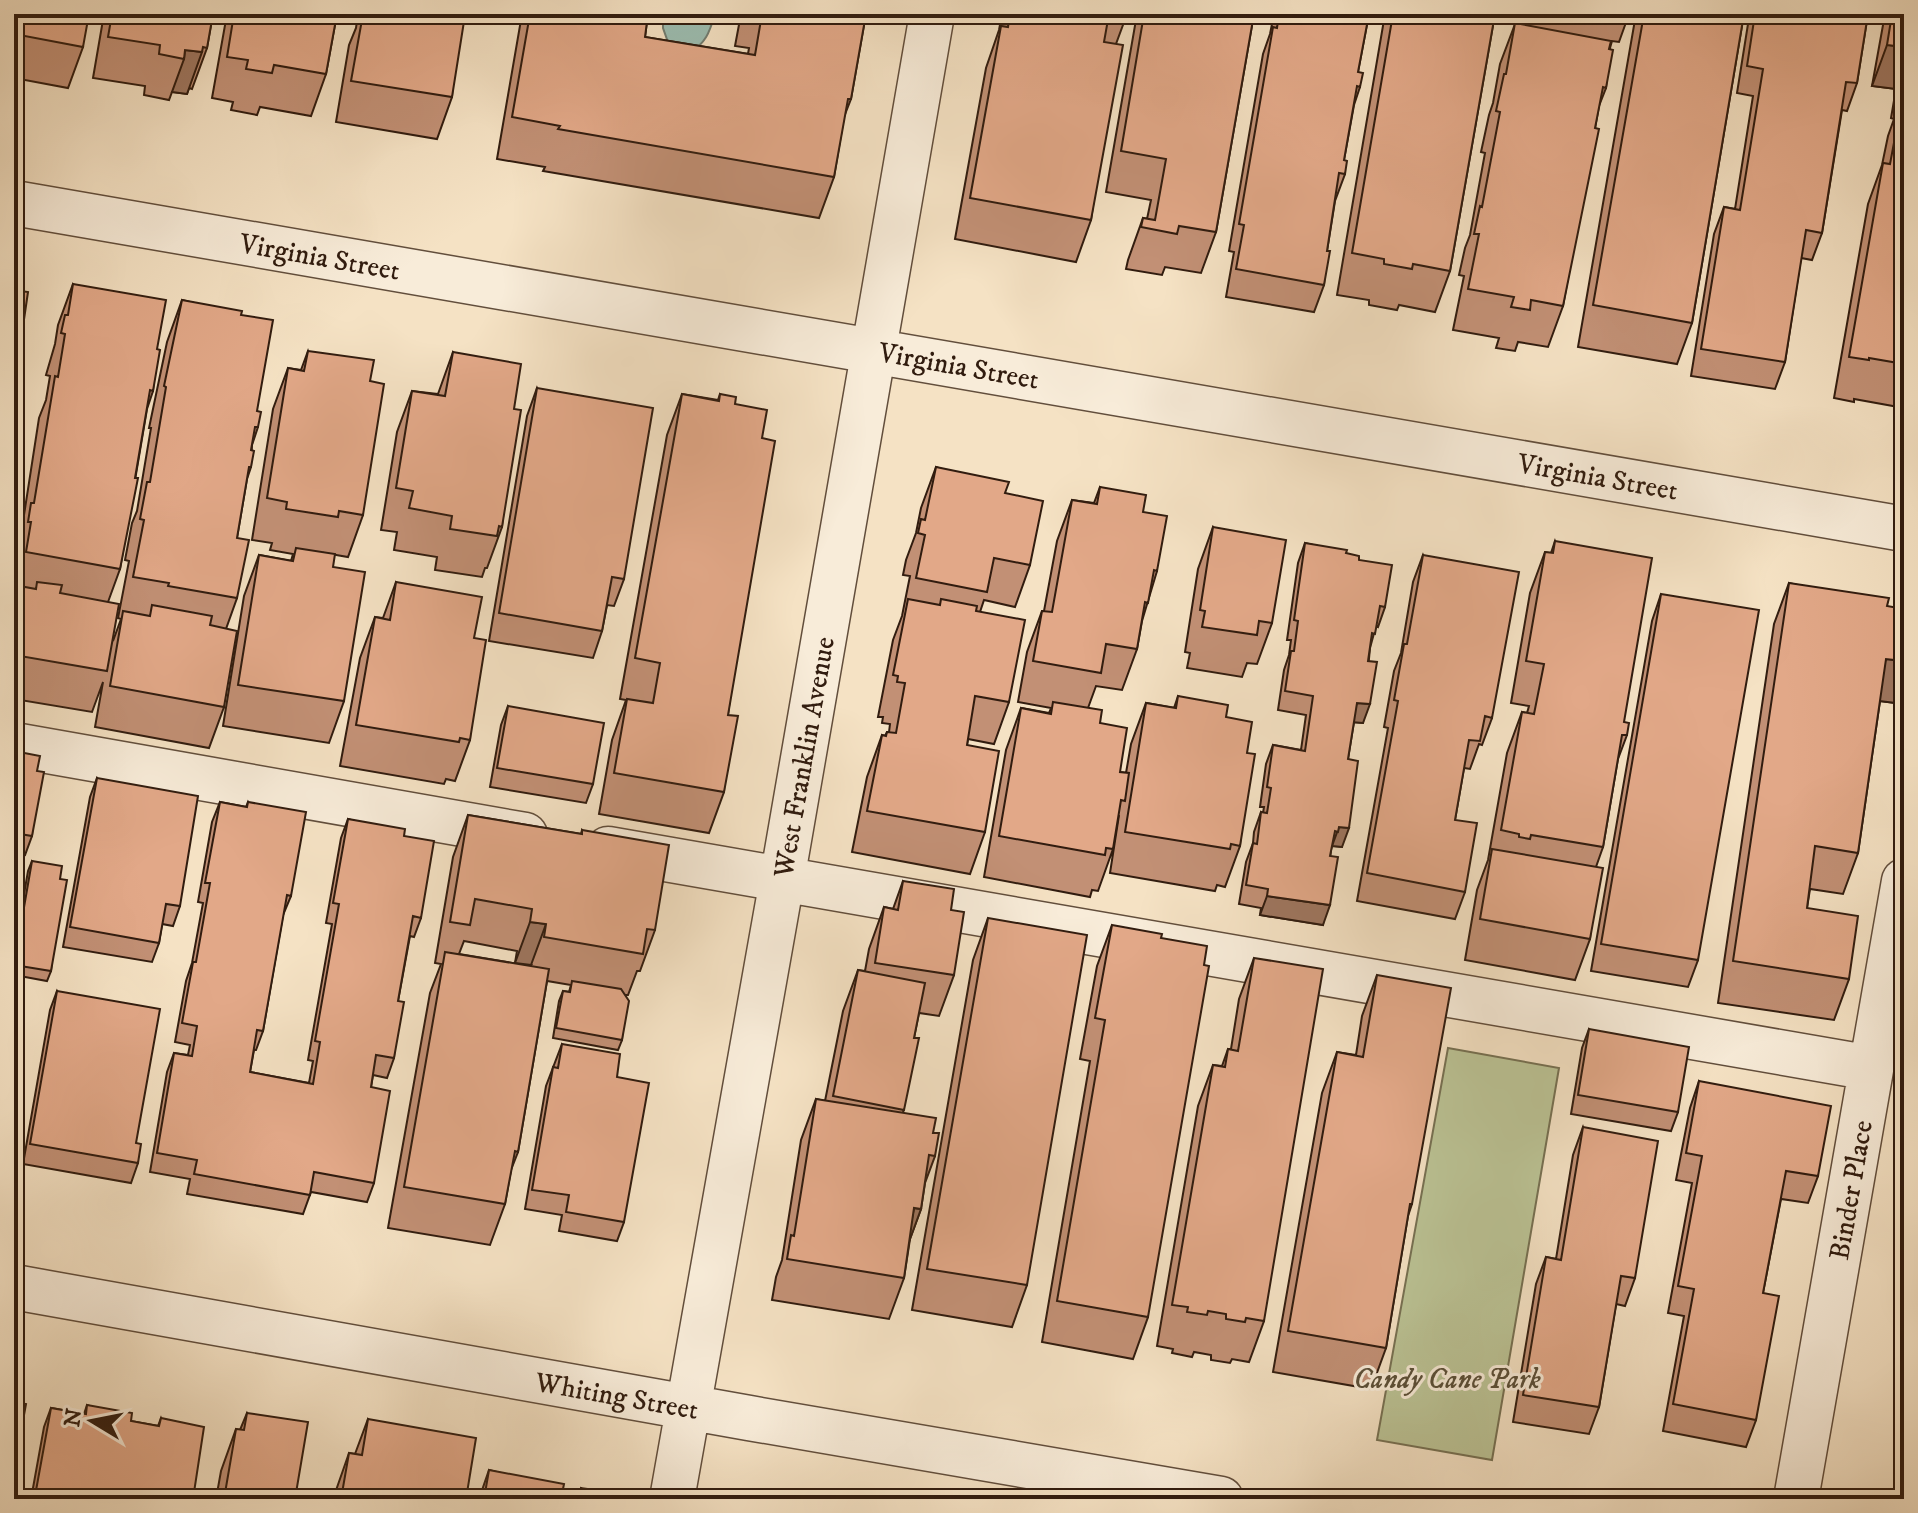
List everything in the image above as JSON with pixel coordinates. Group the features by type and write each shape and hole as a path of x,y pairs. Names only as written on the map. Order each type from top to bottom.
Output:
{"street":[{"name":"West Franklin Avenue","path":"672,1499 932,14"},
{"name":"Virginia Street","path":"14,203 1904,529"},
{"path":"14,745 1871,1068"},
{"name":"Binder Place","path":"1796,1499 1904,881"},
{"name":"Whiting Street","path":"14,1287 1221,1499"}],"green space":[{"name":"Candy Cane Park","path":"1448,1048 1559,1068 1492,1460 1377,1440"}],"water":[{"path":"663,14 715,14 706,37 689,54 669,45 663,28"}],"building":[{"path":"14,14 89,14 83,47 14,34"},
{"path":"112,14 213,14 207,48 203,47 202,52 185,50 184,59 159,54 160,45 108,37"},
{"path":"234,14 337,14 326,74 274,65 272,73 246,69 248,60 227,57"},
{"path":"363,14 465,15 452,97 351,81"},
{"path":"530,14 648,14 645,37 755,55 762,14 866,14 834,177 558,129 560,126 512,117"},
{"path":"1010,14 1109,14 1104,42 1123,45 1091,220 970,198 1001,26 1008,27"},
{"path":"1144,14 1254,14 1216,232 1179,226 1177,234 1141,227 1143,218 1155,220 1166,159 1121,151"},
{"path":"1279,14 1369,14 1358,72 1363,73 1360,87 1357,86 1344,160 1347,161 1345,174 1339,173 1324,285 1236,269 1244,225 1239,224 1273,27 1277,28"},
{"path":"1393,14 1495,14 1450,271 1413,264 1412,269 1384,264 1384,259 1352,253"},
{"path":"1644,14 1744,14 1692,323 1593,305"},
{"path":"1755,14 1868,14 1857,83 1846,82 1822,233 1806,230 1785,362 1701,349 1724,207 1740,210 1763,69 1747,66"},
{"path":"1892,14 1904,14 1904,47 1887,45"},
{"path":"1515,23 1611,41 1609,49 1613,50 1606,88 1603,87 1595,128 1599,129 1563,306 1531,300 1530,310 1511,307 1514,297 1468,289 1479,234 1474,234 1482,207 1500,112 1496,111"},
{"path":"1903,95 1904,364 1849,357 1883,163 1890,164"},
{"path":"73,284 166,300 153,391 150,390 135,478 138,478 120,569 26,552 31,503 34,503 65,334 61,333 65,315 68,315"},
{"path":"14,290 28,292 14,388"},
{"path":"182,300 273,320 257,411 261,412 258,427 255,427 251,450 254,451 237,538 249,540 237,598 133,577 144,520 140,519 147,482 150,482 164,386"},
{"path":"308,351 374,360 370,381 384,384 363,515 339,511 338,517 286,509 287,502 267,498 288,368 304,371"},
{"path":"453,352 521,364 514,409 521,410 502,527 499,526 497,536 450,529 452,516 409,508 413,491 396,488 412,391 445,396"},
{"path":"537,388 653,408 624,579 612,577 602,631 499,613"},
{"path":"682,394 719,401 720,394 736,397 735,404 767,410 762,438 775,441 728,715 738,716 724,792 614,773 627,699 653,703 660,663 635,658"},
{"path":"936,467 1009,482 1005,493 1043,501 1030,565 994,558 987,592 916,578 925,535 918,533 921,519 925,520"},
{"path":"1100,487 1146,495 1143,512 1167,516 1157,571 1154,570 1148,603 1145,602 1137,649 1106,644 1101,673 1033,661 1042,611 1052,612 1072,500 1097,504"},
{"path":"1213,527 1286,540 1272,623 1259,621 1257,635 1202,627 1205,611 1200,610"},
{"path":"1555,541 1652,558 1624,722 1629,723 1627,735 1622,735 1603,847 1531,835 1530,839 1501,830 1522,712 1534,714 1544,664 1526,661 1545,552 1553,553"},
{"path":"1305,543 1347,550 1346,553 1359,556 1359,560 1392,565 1385,607 1380,606 1375,634 1372,633 1368,661 1377,662 1370,704 1357,703 1348,759 1358,761 1349,828 1339,827 1338,832 1335,831 1330,856 1338,857 1330,905 1267,896 1268,889 1246,885 1253,843 1257,844 1261,812 1267,813 1273,745 1305,751 1313,696 1285,691 1291,651 1294,651 1298,621 1294,620"},
{"path":"296,548 335,554 333,567 365,572 344,701 238,685 259,555 293,561"},
{"path":"1423,555 1519,572 1492,718 1485,716 1480,741 1469,740 1455,820 1477,823 1465,892 1367,873 1398,701 1394,700"},
{"path":"37,582 62,585 60,593 119,604 107,671 14,655 14,585 36,589"},
{"path":"396,582 482,597 474,638 486,640 470,740 460,738 459,742 356,725 375,617 390,620"},
{"path":"1789,583 1889,598 1887,606 1904,609 1901,627 1904,627 1904,661 1886,659 1858,853 1815,846 1807,908 1858,916 1849,979 1733,961"},
{"path":"1661,594 1759,610 1698,960 1601,944"},
{"path":"908,599 940,605 941,599 977,606 976,611 1025,620 1009,702 975,696 967,745 999,751 985,832 867,811 882,735 896,733 905,683 897,682 898,676 893,675"},
{"path":"152,605 212,616 210,625 237,631 224,707 110,686 123,611 150,616"},
{"path":"1178,696 1228,705 1226,717 1252,722 1247,753 1255,754 1240,846 1231,844 1230,849 1125,832 1146,703 1176,708"},
{"path":"1053,702 1102,710 1100,723 1127,728 1120,772 1129,773 1125,801 1121,800 1113,849 1106,848 1105,855 999,836 1021,708 1051,714"},
{"path":"508,706 604,723 593,784 497,768"},
{"path":"14,751 40,756 37,771 44,772 32,836 14,833"},
{"path":"97,778 198,796 180,906 166,904 159,943 70,927"},
{"path":"220,802 247,807 248,802 306,812 291,896 287,895 263,1031 257,1030 250,1072 313,1084 320,1042 315,1041 339,904 333,903 348,819 405,829 404,836 434,841 421,918 413,916 398,1001 404,1002 394,1058 376,1055 371,1087 390,1091 374,1183 314,1172 310,1195 194,1174 197,1160 157,1153 174,1053 192,1056 197,1026 182,1023 210,883 205,883"},
{"path":"468,815 669,845 655,930 647,929 643,954 544,937 546,924 530,922 532,909 475,899 470,925 450,922"},
{"path":"1492,849 1603,868 1590,939 1480,919"},
{"path":"32,861 62,866 60,879 67,880 51,971 14,965"},
{"path":"903,881 954,889 951,910 964,912 954,975 875,963 884,907 898,910"},
{"path":"988,918 1087,935 1027,1285 927,1269"},
{"path":"1112,925 1207,946 1204,965 1209,966 1148,1317 1057,1301 1105,1020 1095,1018"},
{"path":"445,952 549,969 518,1152 515,1151 505,1204 404,1187"},
{"path":"1254,958 1323,969 1264,1321 1246,1318 1245,1322 1226,1319 1226,1314 1187,1312 1188,1307 1172,1305 1213,1065 1225,1067 1228,1049 1238,1051"},
{"path":"858,970 925,983 914,1038 919,1038 904,1110 833,1096"},
{"path":"1377,975 1451,988 1386,1348 1288,1331 1337,1052 1363,1057"},
{"path":"572,981 621,989 629,1001 622,1040 556,1028 563,991 570,992"},
{"path":"57,991 160,1009 136,1143 141,1144 138,1163 30,1144"},
{"path":"14,1000 18,1001 15,1016 21,1017 17,1046 14,1046"},
{"path":"1589,1029 1689,1047 1678,1112 1578,1095"},
{"path":"562,1044 620,1054 617,1077 649,1083 624,1222 566,1212 569,1195 532,1190 553,1067 558,1068"},
{"path":"1699,1081 1831,1106 1818,1176 1786,1171 1763,1293 1779,1296 1756,1420 1673,1404 1694,1289 1678,1286 1702,1156 1686,1153"},
{"path":"816,1099 936,1118 933,1133 939,1133 935,1156 929,1155 921,1209 914,1208 904,1278 787,1259 791,1235 794,1236"},
{"path":"1583,1127 1658,1141 1635,1278 1621,1276 1599,1407 1523,1395 1546,1257 1561,1260"},
{"path":"14,1402 26,1404 14,1470"},
{"path":"87,1405 132,1413 131,1421 159,1426 161,1418 204,1427 193,1499 51,1499 35,1496 51,1408 86,1414"},
{"path":"247,1413 308,1422 295,1499 224,1499 236,1429 244,1430"},
{"path":"368,1419 476,1438 466,1499 341,1499 349,1453 362,1455"},
{"path":"489,1470 564,1484 563,1489 580,1492 581,1488 596,1490 595,1499 484,1499"},
{"path":"756,1491 803,1499 755,1499"}]}
